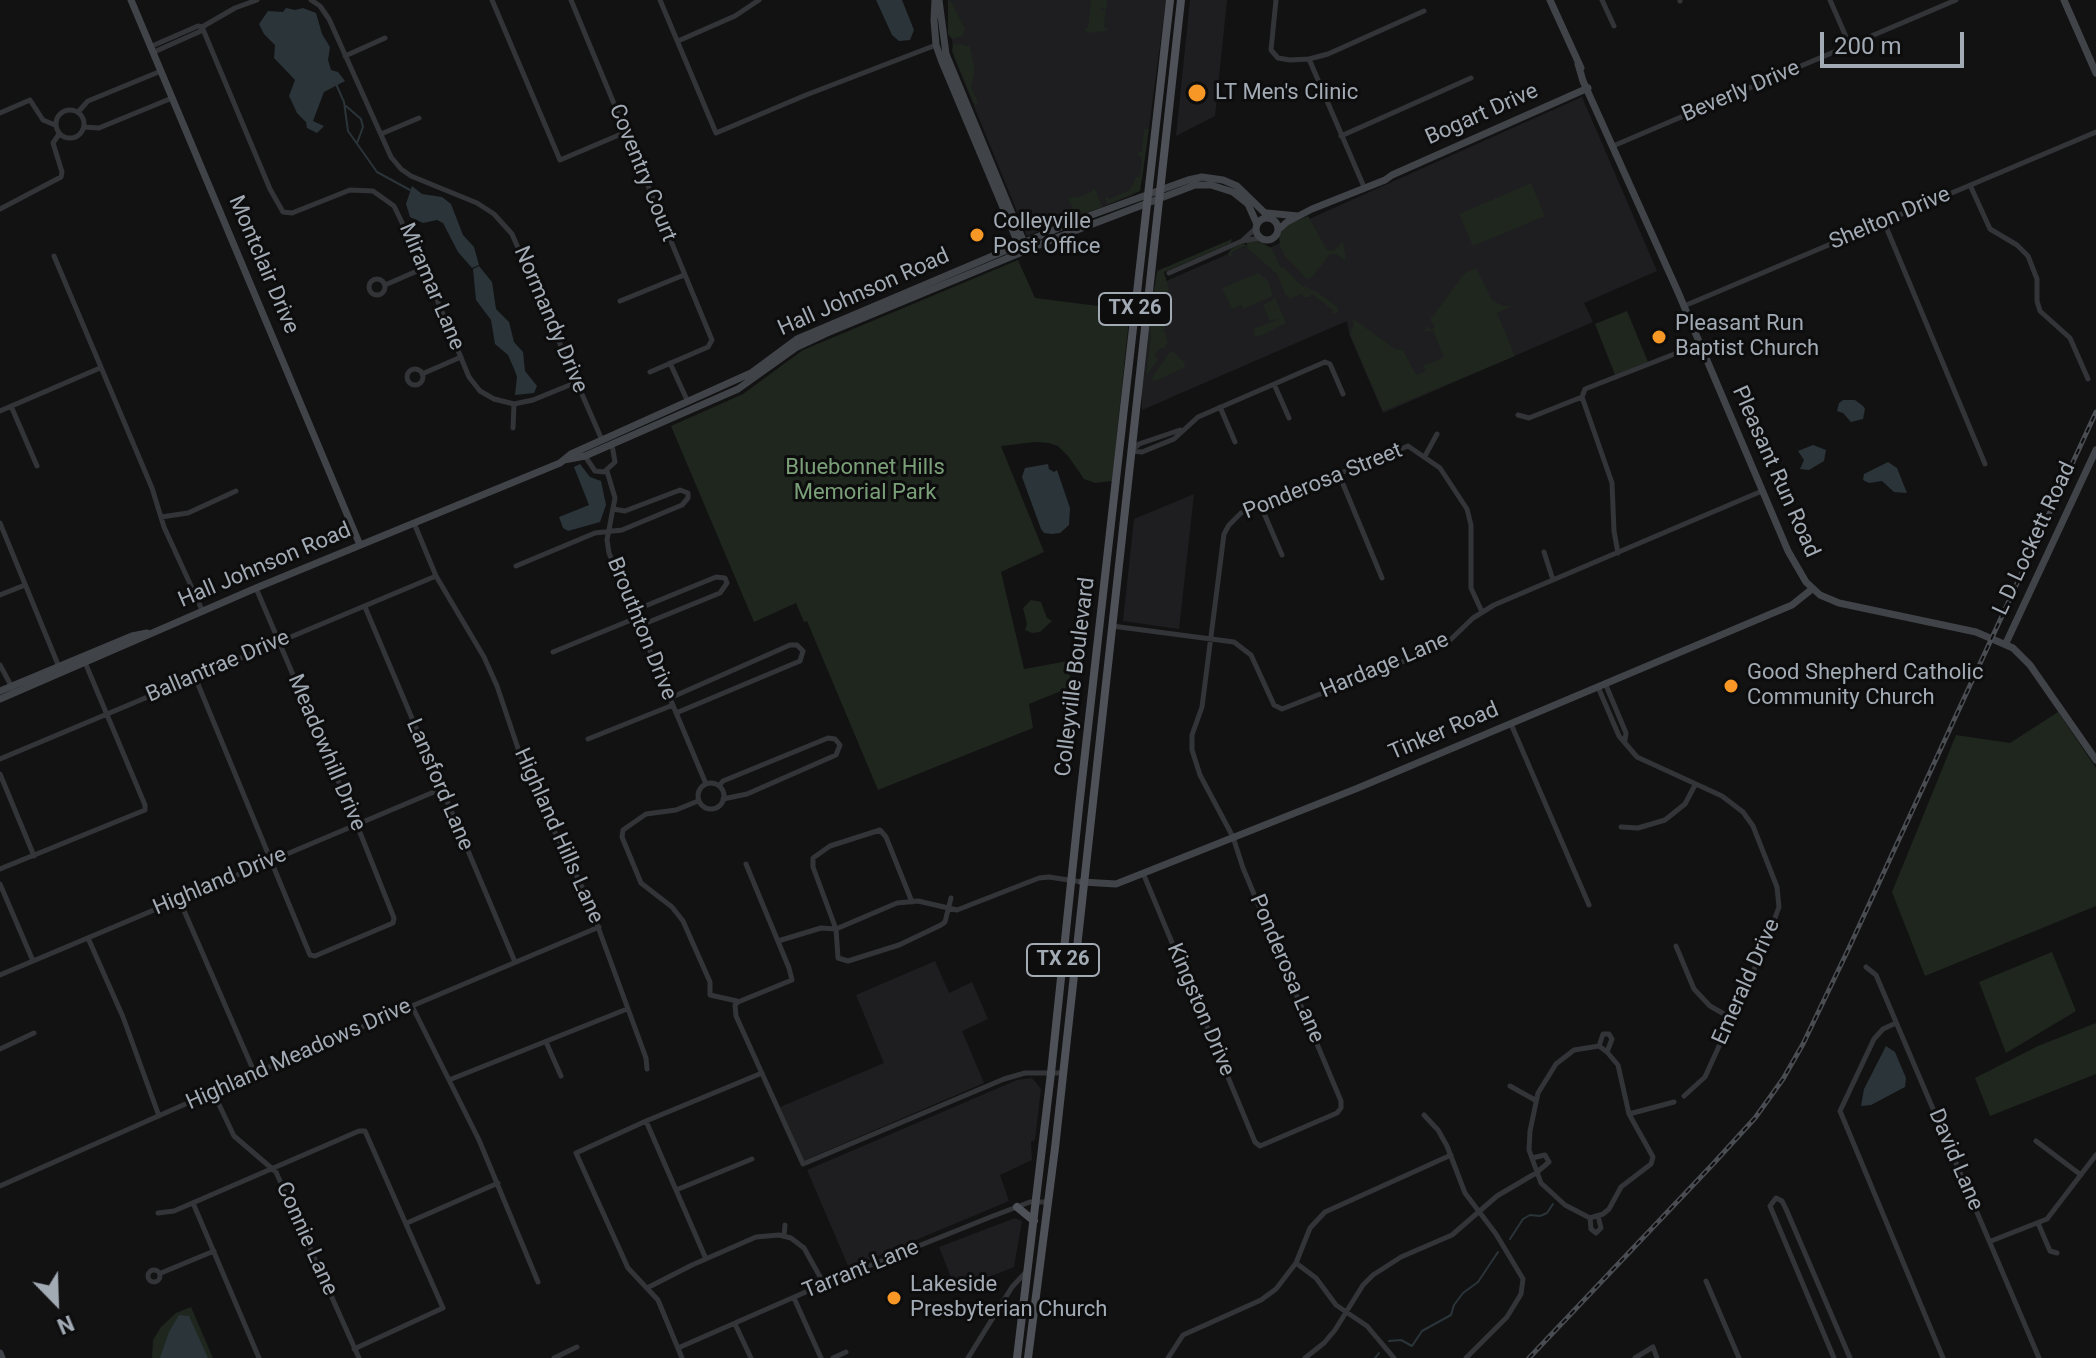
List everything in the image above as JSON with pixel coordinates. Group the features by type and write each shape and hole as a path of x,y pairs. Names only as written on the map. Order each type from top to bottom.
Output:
{"main road":[{"name":"Montclair Drive","path":"131,0 360,545"},
{"path":"937,0 940,46 1023,248"},
{"name":"Colleyville Boulevard","path":"1017,1358 1037,1202 1170,0"},
{"name":"Colleyville Boulevard","path":"1028,1358 1048,1202 1181,0"},
{"name":"Pleasant Run Road","path":"1550,0 1800,575 1812,589 1839,603 1976,632 2006,643 2030,665 2096,760"},
{"path":"2064,0 2096,73"},
{"name":"Bogart Drive","path":"1278,230 1298,216 1383,176 1392,175 1588,88"},
{"name":"Hall Johnson Road","path":"1023,248 1147,205 1195,178 1228,182 1272,219"},
{"name":"Hall Johnson Road","path":"564,460 602,440 755,380 797,347 1023,248 1075,221 1148,194 1159,196"},
{"path":"1243,195 1260,238 1271,240 1278,230 1272,219 1263,218 1256,226"},
{"path":"1257,204 1271,214 1298,216"},
{"name":"Bogart Drive","path":"1272,219 1298,216"},
{"path":"1056,238 1075,221"},
{"name":"Hall Johnson Road","path":"0,699 13,690 132,636 157,631 564,460 585,456 612,445 690,405"},
{"path":"1119,449 1131,451"},
{"name":"L D Lockett Road","path":"2006,643 2096,450"},
{"name":"Tinker Road","path":"1082,882 1116,884 1358,788 1792,605 1812,589"},
{"name":"Hall Johnson Road","path":"0,691 13,690"},
{"path":"1087,737 1099,736"},
{"path":"1017,1207 1034,1221"}],"street":[{"path":"153,49 257,0"},
{"name":"Normandy Drive","path":"311,0 325,13 391,157 401,169 477,203 494,214 512,234 602,440"},
{"path":"492,0 560,160 626,132"},
{"name":"Coventry Court","path":"571,0 712,340 710,345 670,363"},
{"path":"660,0 716,133 806,95 940,46"},
{"path":"678,41 735,16 759,0"},
{"path":"1276,0 1271,45 1273,53 1283,60 1309,59 1328,54 1424,11"},
{"path":"1602,0 1614,26"},
{"path":"1830,0 1850,46"},
{"name":"Beverly Drive","path":"1613,146 1956,0"},
{"name":"Miramar Lane","path":"201,29 281,211 292,213 350,190 373,191 383,195 394,206 424,268 469,377 480,391 494,399 514,404"},
{"path":"345,56 385,38"},
{"path":"1309,59 1364,187"},
{"path":"78,112 88,101 161,71"},
{"path":"1341,136 1471,78"},
{"path":"84,127 99,128 172,98"},
{"path":"0,113 30,100 43,120 55,125 65,138 74,138 84,127 78,112 69,110 61,113 55,125"},
{"path":"381,134 419,118"},
{"name":"Shelton Drive","path":"1684,306 2096,132"},
{"path":"0,209 61,177 53,143 59,134"},
{"path":"1970,185 1990,229 2017,245 2028,256 2037,279 2040,311 2070,338 2088,379"},
{"path":"1884,222 1985,464"},
{"path":"1242,241 1256,226"},
{"path":"1169,273 1242,241 1260,238"},
{"path":"54,256 203,612"},
{"path":"385,285 424,268"},
{"path":"620,301 684,275"},
{"path":"1618,553 1612,483 1582,397 1585,389 1700,344"},
{"path":"422,374 461,357"},
{"path":"1131,451 1142,452 1174,439 1198,417 1325,362 1330,364 1343,394"},
{"path":"650,372 670,363 690,405"},
{"path":"0,411 100,368"},
{"path":"513,428 514,404 533,400 577,382"},
{"path":"1274,384 1289,418"},
{"path":"1518,415 1529,418 1582,397"},
{"path":"11,406 37,466"},
{"path":"1220,407 1235,442"},
{"path":"1131,451 1157,437 1181,430"},
{"path":"1425,456 1437,434"},
{"path":"1157,437 1161,444"},
{"name":"Brouthton Drive","path":"612,445 615,462 607,471 615,492 609,553 706,784"},
{"name":"Ponderosa Street","path":"1233,837 1200,775 1192,750 1192,735 1202,707 1224,534 1234,518 1338,472 1404,446 1412,447 1445,475 1467,509 1471,525 1471,588 1482,612"},
{"path":"585,456 595,471 607,471"},
{"path":"1338,472 1382,578"},
{"path":"516,566 595,533 622,530 682,505 688,493 680,490 625,511 613,509"},
{"path":"161,517 188,513 236,491"},
{"name":"Hardage Lane","path":"1111,625 1234,642 1251,655 1274,705 1282,709 1445,645 1482,612 1762,491"},
{"path":"1260,504 1282,555"},
{"path":"0,523 60,670"},
{"name":"Highland Hills Lane","path":"414,523 436,576 484,657 497,686 528,778 599,927 646,1058 647,1069"},
{"path":"1544,552 1553,580"},
{"name":"Ballantrae Drive","path":"0,759 436,576"},
{"path":"633,611 716,577 725,578 727,583 720,593 639,626"},
{"path":"0,595 25,585"},
{"name":"Meadowhill Drive","path":"256,588 357,825 394,918 393,923 315,956 310,955 270,861"},
{"name":"Lansford Lane","path":"365,607 515,962"},
{"path":"553,652 636,618"},
{"path":"670,698 790,645 797,645 803,651 800,661 676,713"},
{"path":"0,869 145,810 84,660"},
{"path":"0,665 13,690"},
{"path":"195,677 270,861"},
{"name":"Emerald Drive","path":"1601,684 1626,733 1625,741 1637,757 1722,796 1743,812 1753,826 1777,887 1779,900 1776,918 1705,1077 1684,1096"},
{"path":"588,739 673,705"},
{"path":"1511,723 1589,905"},
{"path":"719,786 723,781 828,738 835,739 840,745 836,755 747,794 723,799"},
{"path":"0,774 34,856"},
{"path":"706,784 719,786 723,791 721,805 713,810 703,807 698,801 699,790 706,784"},
{"path":"1621,827 1638,828 1665,820 1685,804 1695,785"},
{"name":"Highland Drive","path":"0,975 441,789"},
{"path":"698,801 676,810 646,814 623,830 622,837 641,883 672,907 683,921 710,982 710,995 738,1002 792,980 746,864"},
{"path":"912,902 886,837 880,830 830,846 813,858 813,867 836,929 838,958 848,961 899,945 941,925 945,922 951,898"},
{"name":"Ponderosa Lane","path":"1233,837 1243,868 1341,1101 1337,1113 1260,1146"},
{"name":"Kingston Drive","path":"1143,873 1255,1142 1260,1146"},
{"path":"778,941 821,928 836,929 897,903 912,902 957,910 1039,878 1082,882"},
{"path":"0,884 33,961"},
{"path":"179,899 255,1074"},
{"name":"Highland Meadows Drive","path":"0,1186 599,927"},
{"path":"88,938 123,1017 159,1116"},
{"path":"1676,946 1694,989 1710,1006 1731,1018"},
{"name":"David Lane","path":"1866,967 1876,975 2039,1358"},
{"path":"738,1002 735,1005 736,1016 803,1164 1004,1079 1025,1073 1062,1073"},
{"path":"412,1006 498,1183 538,1282"},
{"path":"449,1080 627,1009"},
{"path":"1896,1023 1883,1029 1874,1039 1840,1111 1943,1358"},
{"path":"0,1049 34,1033"},
{"path":"1599,1046 1601,1036 1609,1034 1612,1039 1607,1052"},
{"path":"546,1042 561,1076"},
{"path":"1599,1046 1607,1052 1618,1065 1629,1114 1648,1145 1653,1161 1628,1180 1609,1209 1590,1218 1550,1194 1536,1173 1529,1150 1530,1131 1535,1100 1556,1064 1574,1050 1599,1046"},
{"path":"682,1358 661,1305 628,1268 577,1157 578,1151 762,1073"},
{"path":"1510,1086 1535,1100"},
{"name":"Connie Lane","path":"213,1092 238,1141 274,1169 359,1358"},
{"path":"1629,1114 1674,1102"},
{"path":"1424,1115 1438,1130 1465,1193 1521,1272 1524,1286 1507,1317 1466,1358"},
{"path":"646,1121 706,1259"},
{"path":"158,1213 166,1214 362,1130 373,1147 443,1308 354,1349"},
{"path":"2036,1141 2081,1175"},
{"path":"1168,1358 1183,1335 1269,1295 1296,1263 1310,1228 1331,1207 1451,1155"},
{"path":"1305,1358 1324,1343 1363,1285 1384,1266 1452,1235 1497,1196 1536,1173 1549,1160 1542,1155 1532,1158"},
{"path":"1991,1241 2047,1219 2096,1155"},
{"path":"676,1190 752,1159"},
{"path":"407,1223 498,1183"},
{"path":"1834,1358 1770,1206 1773,1199 1782,1201 1850,1358"},
{"name":"Tarrant Lane","path":"678,1348 824,1284 1017,1207 1048,1202"},
{"path":"193,1203 259,1358"},
{"path":"1590,1218 1591,1229 1596,1233 1601,1228 1598,1216"},
{"path":"2038,1223 2050,1251 2057,1253"},
{"path":"784,1236 785,1225"},
{"path":"647,1288 756,1237 784,1236 804,1248 824,1284"},
{"path":"161,1273 214,1251"},
{"path":"1296,1263 1316,1278 1330,1299 1367,1326 1394,1358"},
{"path":"1799,1275 1812,1269"},
{"path":"968,1358 1012,1287 1027,1272"},
{"path":"1706,1281 1739,1358"},
{"path":"794,1298 821,1358"},
{"path":"735,1324 751,1358"},
{"path":"1828,1345 1842,1339"},
{"path":"554,1358 577,1347"},
{"path":"1635,1358 1653,1347 1657,1358"},
{"path":"833,1358 846,1352"}],"shaded area":[{"path":"876,0 902,0 914,30 910,40 899,41 892,35"},
{"path":"948,0 1166,0 1142,180 1133,195 1027,236 954,57 952,39 948,34"},
{"path":"1190,0 1227,0 1215,116 1176,136"},
{"path":"286,8 303,8 316,13 322,34 330,47 328,60 331,70 338,72 345,81 324,92 313,121 324,126 317,133 307,128 306,122 297,113 289,96 295,80 274,58 275,45 259,24 268,11 283,12"},
{"path":"1582,97 1657,271 1584,303 1593,322 1383,413 1350,336 1347,321 1142,410 1141,379 1146,325 1155,286 1246,246 1257,244 1269,248 1280,243 1280,237 1309,219"},
{"path":"412,186 422,194 442,197 451,204 463,235 474,247 479,265 472,268 458,252 443,223 437,220 423,223 410,217 406,204"},
{"path":"479,266 492,282 496,309 509,322 514,342 523,352 525,371 537,386 534,393 515,395 515,371 508,355 495,344 491,320 476,300 473,269"},
{"path":"1843,400 1855,400 1863,406 1863,419 1851,422 1837,411"},
{"path":"1813,445 1826,450 1824,461 1809,470 1800,469 1804,460 1798,451"},
{"path":"1888,462 1897,468 1907,493 1894,492 1882,481 1869,483 1863,480 1864,474"},
{"path":"580,464 590,477 601,481 606,505 600,522 568,531 563,528 559,517 589,505 574,467"},
{"path":"1048,464 1049,469 1057,470 1070,508 1069,525 1060,533 1052,534 1044,533 1041,529 1022,477 1025,468"},
{"path":"1194,494 1179,629 1123,621 1134,519"},
{"path":"935,961 949,993 972,982 988,1019 962,1031 984,1083 803,1161 780,1107 884,1063 856,995"},
{"path":"1886,1046 1895,1052 1906,1078 1905,1087 1871,1105 1861,1106 1864,1089"},
{"path":"1032,1078 1041,1089 1035,1140 1031,1142 1032,1160 1000,1175 1009,1201 849,1268 807,1170 1017,1080"},
{"path":"1015,1218 1022,1221 1014,1267 956,1290 939,1247"},
{"path":"179,1315 189,1316 208,1358 160,1358"}],"green space":[{"path":"948,0 965,29 962,36 952,39 948,34"},
{"path":"1091,0 1107,0 1106,9 1101,8 1101,11 1106,10 1104,27 1108,28 1105,31 1088,33 1084,29 1088,28"},
{"path":"953,45 970,47 975,70 971,87 978,103 975,106 952,51"},
{"path":"1144,129 1149,129 1140,191 1108,204 1107,196 1109,199 1130,190 1136,177 1140,177 1142,157 1138,156 1142,152"},
{"path":"1531,183 1545,216 1473,246 1459,214"},
{"path":"1095,189 1102,207 1077,216 1068,198 1079,197"},
{"path":"1308,216 1327,250 1333,251 1343,242 1346,261 1336,254 1330,254 1307,279 1285,256 1279,236 1286,225"},
{"path":"1232,239 1231,243 1164,272 1169,289 1157,309 1168,342 1154,356 1158,359 1146,376 1150,326 1145,376 1149,326 1157,271"},
{"path":"1257,240 1271,248 1281,268 1301,285 1337,307 1338,312 1332,314 1333,310 1312,294 1290,299 1290,304 1277,274 1245,246 1231,253 1230,257 1228,254 1243,243 1247,246 1247,242"},
{"name":"Bluebonnet Hills Memorial Park","path":"1018,260 1035,298 1130,310 1112,481 1095,483 1084,479 1068,456 1058,446 1049,443 1001,446 1044,552 1001,572 1024,669 1068,661 1071,687 1029,704 1033,728 878,790 807,621 804,622 796,603 754,622 671,426 743,394 803,350"},
{"path":"1476,268 1492,300 1503,306 1513,305 1497,313 1515,356 1383,411 1350,334 1354,324 1352,318 1395,349 1403,350 1416,375 1426,371 1423,364 1444,357 1433,331 1424,331 1427,327 1432,330 1435,326 1430,320 1465,273"},
{"path":"1258,273 1268,281 1273,296 1243,309 1241,305 1232,309 1222,288"},
{"path":"1273,298 1286,323 1255,336 1253,329 1281,318 1270,321 1263,305"},
{"path":"1627,311 1648,362 1615,375 1595,324"},
{"path":"1173,351 1185,363 1184,368 1153,382 1152,378"},
{"path":"1031,600 1041,602 1047,618 1052,621 1040,632 1025,630 1027,624 1023,608"},
{"path":"2058,712 2096,768 2096,906 1925,976 1892,892 1956,735 2010,743"},
{"path":"2052,952 2076,1011 2006,1053 1979,982"},
{"path":"2096,1023 2096,1074 1990,1116 1975,1078 2038,1046"},
{"path":"191,1307 213,1358 152,1358 153,1340 161,1327 176,1313"}],"waterway":[{"path":"336,84 344,102 348,131 377,172 410,190"},
{"path":"346,106 361,119 363,127 357,143"},
{"path":"1510,1239 1523,1219 1547,1213 1553,1204"},
{"path":"1389,1341 1401,1340 1412,1346 1422,1331 1451,1315 1454,1305 1463,1293 1478,1282 1498,1252"},
{"path":"1375,1358 1379,1353"}],"railway":[{"path":"1529,1358 1755,1118 1783,1079 1848,950 2096,412"}],"place":[{"name":"LT Men's Clinic","path":"1197,93"},
{"name":"Colleyville Post Office","path":"977,235"},
{"name":"Pleasant Run Baptist Church","path":"1659,337"},
{"name":"Good Shepherd Catholic Community Church","path":"1731,686"},
{"name":"Lakeside Presbyterian Church","path":"894,1298"}]}
